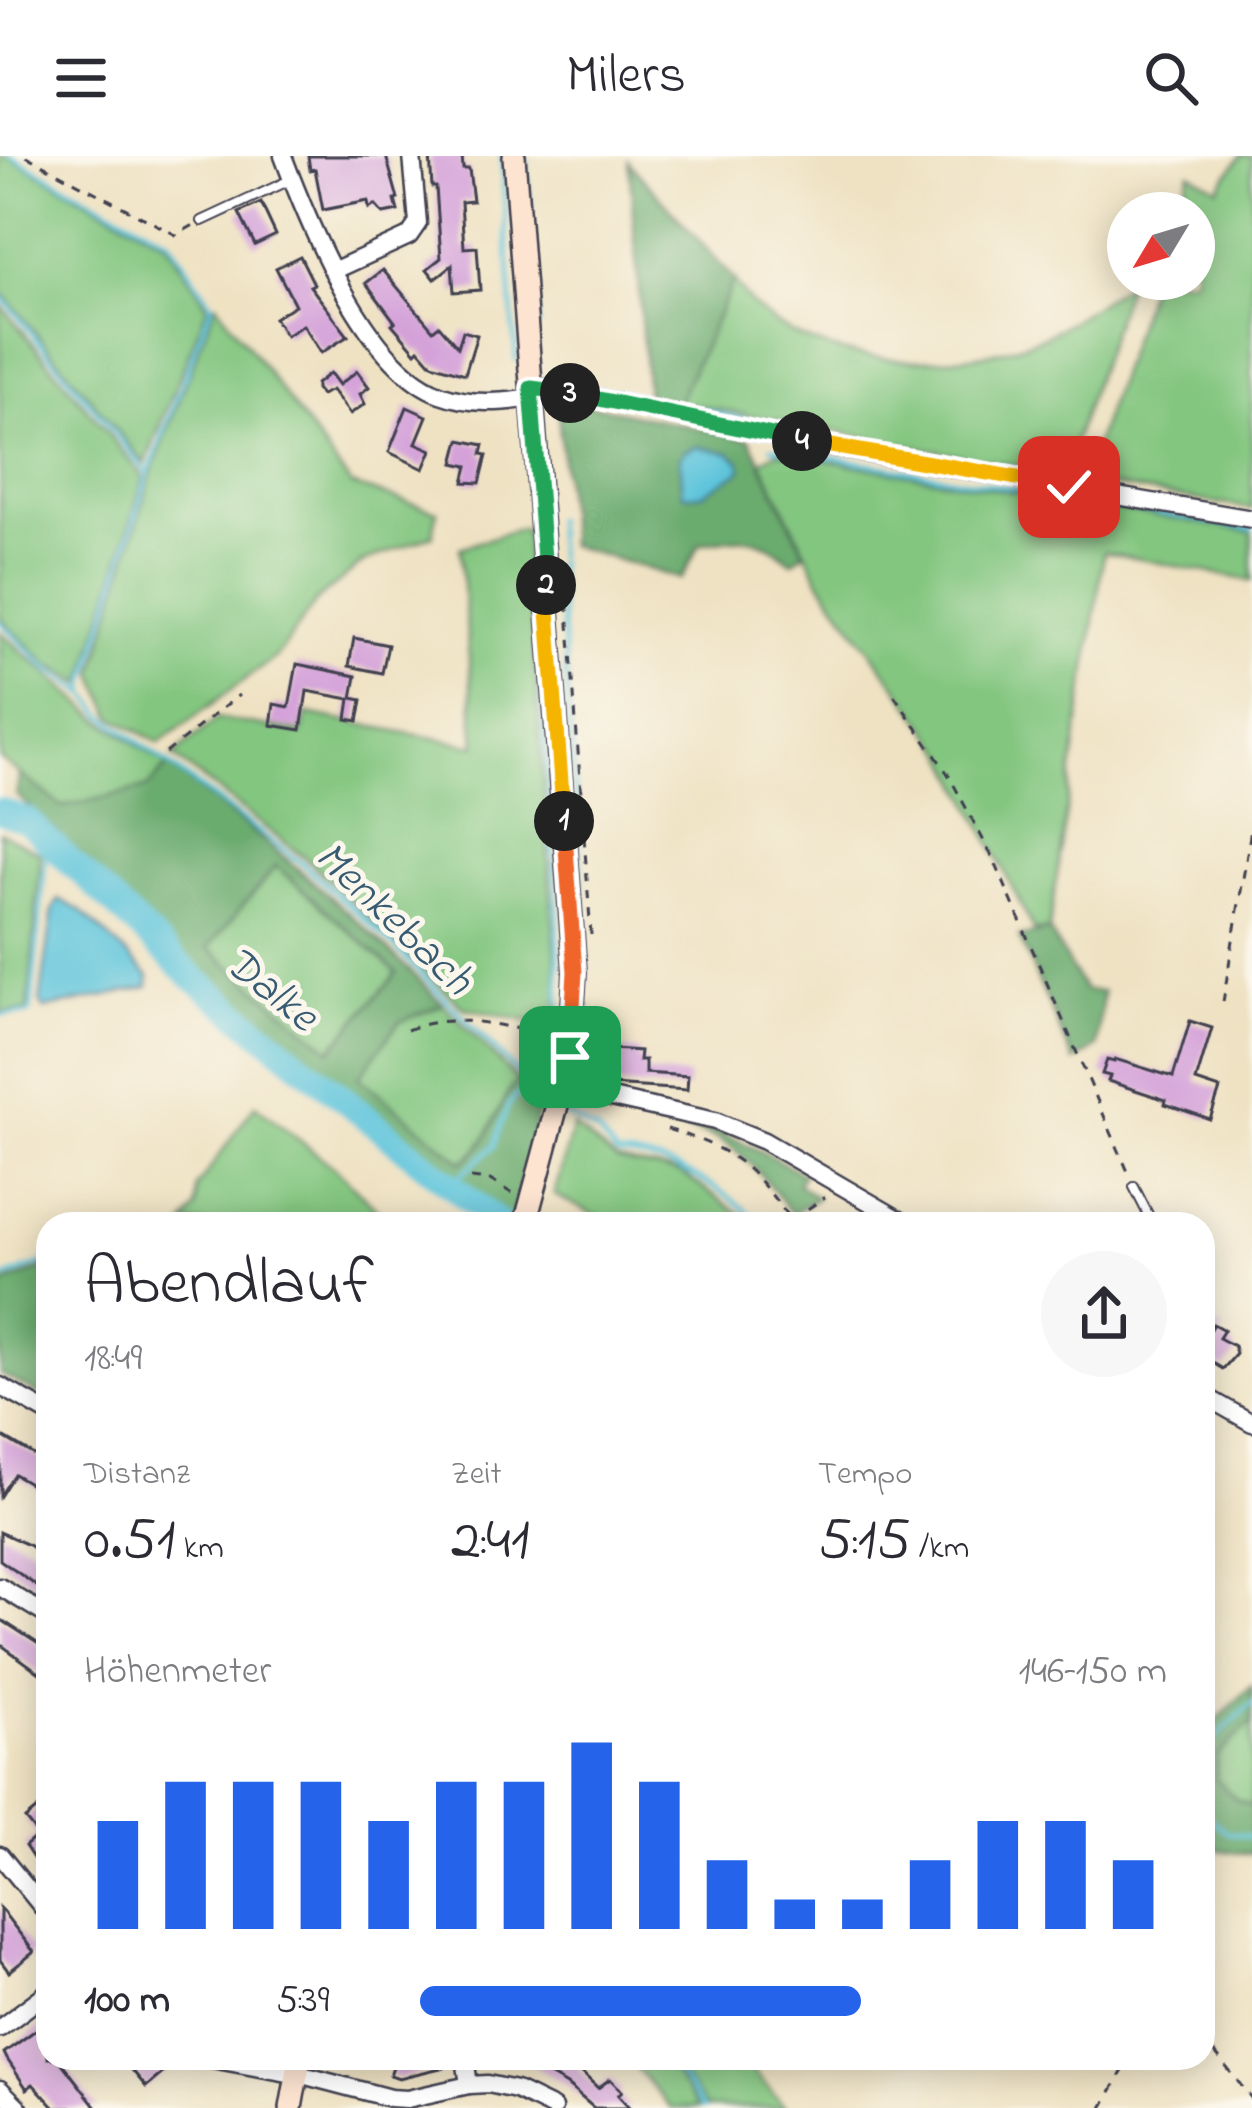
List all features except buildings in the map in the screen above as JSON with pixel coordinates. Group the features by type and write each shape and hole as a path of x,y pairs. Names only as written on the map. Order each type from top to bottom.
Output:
{"main road":[{"path":"514,156 575,972 572,1042 528,1212"},
{"path":"292,2108 298,2070"}],"street":[{"path":"284,156 352,304 403,371 437,393 480,403 551,388 818,445 1252,519"},
{"path":"333,271 410,236 418,223 412,156"},
{"path":"562,1091 716,1120 764,1141 886,1212"},
{"path":"0,1386 36,1406"},
{"path":"1215,1402 1252,1423"},
{"path":"0,1587 36,1609"},
{"path":"0,1855 36,1899"},
{"path":"0,2028 36,2001"},
{"path":"310,2070 390,2098 407,2099 469,2085 517,2090 553,2108"},
{"path":"467,2070 469,2085"},
{"path":"0,2089 19,2108"}],"lane":[{"path":"202,221 292,179"},
{"path":"1134,1186 1147,1212"}],"path":[{"path":"26,156 176,235 202,221"},
{"path":"166,753 239,695"},
{"path":"894,695 948,774 994,860 1134,1186"},
{"path":"1223,1002 1252,824"},
{"path":"406,1030 427,1022 493,1023 572,1042"},
{"path":"650,1123 714,1143 732,1154 750,1168 785,1212"},
{"path":"471,1178 490,1180 522,1212"},
{"path":"806,1212 825,1197 834,1182"},
{"path":"1215,2053 1252,2099"},
{"path":"1102,2108 1123,2070"}],"green space":[{"path":"0,156 166,243 208,306 145,464 0,290"},
{"path":"1241,156 1252,156 1252,509 1083,481 1145,300 1215,300 1215,192 1183,192 1190,172 1218,188"},
{"path":"629,162 734,280 678,402 647,397"},
{"path":"734,280 758,310 791,333 830,348 919,360 1004,350 1040,338 1107,297 1122,300 1063,474 678,402"},
{"path":"216,303 351,485 437,511 433,535 363,562 317,600 277,656 159,743 113,717 94,673 151,475"},
{"path":"0,304 144,477 83,684 48,664 0,618"},
{"path":"557,398 750,439 805,553 792,562 749,539 700,544 681,579 569,545"},
{"path":"777,452 1252,532 1252,581 1104,552 1049,930 1034,931 945,752 821,583 761,461"},
{"path":"525,530 557,1027 464,1008 310,862 173,756 217,718 302,733 307,714 476,746 460,548"},
{"path":"0,632 101,720 168,765 147,788 62,807 0,759"},
{"path":"168,765 378,940 443,1004 399,1022 359,1077 462,1162 481,1145 518,1081 540,1104 514,1212 502,1212 193,966 72,857 60,835 16,795 20,774 62,807 147,788","holes":["276,866 397,973 331,1050 208,948"]},
{"path":"0,832 41,854 28,1011 0,1012"},
{"path":"276,866 397,973 330,1050 208,948"},
{"path":"1049,930 1084,990 1103,992 1097,1047 1074,1062 1019,937"},
{"path":"443,1004 518,1081 481,1144 462,1162 358,1077 399,1022"},
{"path":"255,1105 336,1169 380,1212 194,1212 197,1187"},
{"path":"661,1114 751,1147 803,1174 798,1184 817,1198 790,1212 738,1152 715,1138 659,1122"},
{"path":"573,1126 617,1161 681,1173 738,1212 589,1212 554,1195"},
{"path":"36,1271 36,1393 0,1374 0,1285"},
{"path":"1252,1685 1252,1722 1217,1756 1216,1780 1237,1800 1252,1806 1252,1854 1215,1846 1215,1722"},
{"path":"1252,1722 1252,1806 1237,1800 1216,1780 1216,1756"},
{"path":"638,2070 672,2070 699,2108 670,2108"},
{"path":"679,2070 752,2070 786,2108 706,2108"}],"water":[{"path":"697,446 730,453 742,470 702,494 683,495 680,458"},
{"path":"59,899 81,911 149,976 149,987 44,1009 40,1002 53,910"}],"waterway":[{"path":"11,156 169,240 212,304 148,474 86,684 87,694"},
{"path":"501,156 516,360"},
{"path":"526,156 539,324"},
{"path":"0,295 148,474"},
{"path":"617,394 647,400"},
{"path":"697,409 1062,478"},
{"path":"771,447 1252,529"},
{"path":"554,519 586,931"},
{"path":"530,531 557,909 560,1024"},
{"name":"Menkebach","path":"0,622 46,667 87,694 104,716 304,865 391,943 548,1104"},
{"name":"Dalke","path":"0,811 27,821 191,976 484,1212"},
{"path":"0,1015 29,1014 31,1009 47,845 51,842"},
{"path":"451,1184 494,1146 508,1105 528,1084"},
{"name":"Menkebach","path":"563,1113 598,1133 618,1156 657,1161 695,1176 747,1212"},
{"path":"0,1280 36,1266"},
{"path":"1215,1738 1252,1703"},
{"path":"1215,1823 1228,1833 1252,1837"},
{"path":"676,2070 703,2108"}],"route":[{"path":"570,1057 575,972 531,388 551,388 818,445 1069,487"}]}
